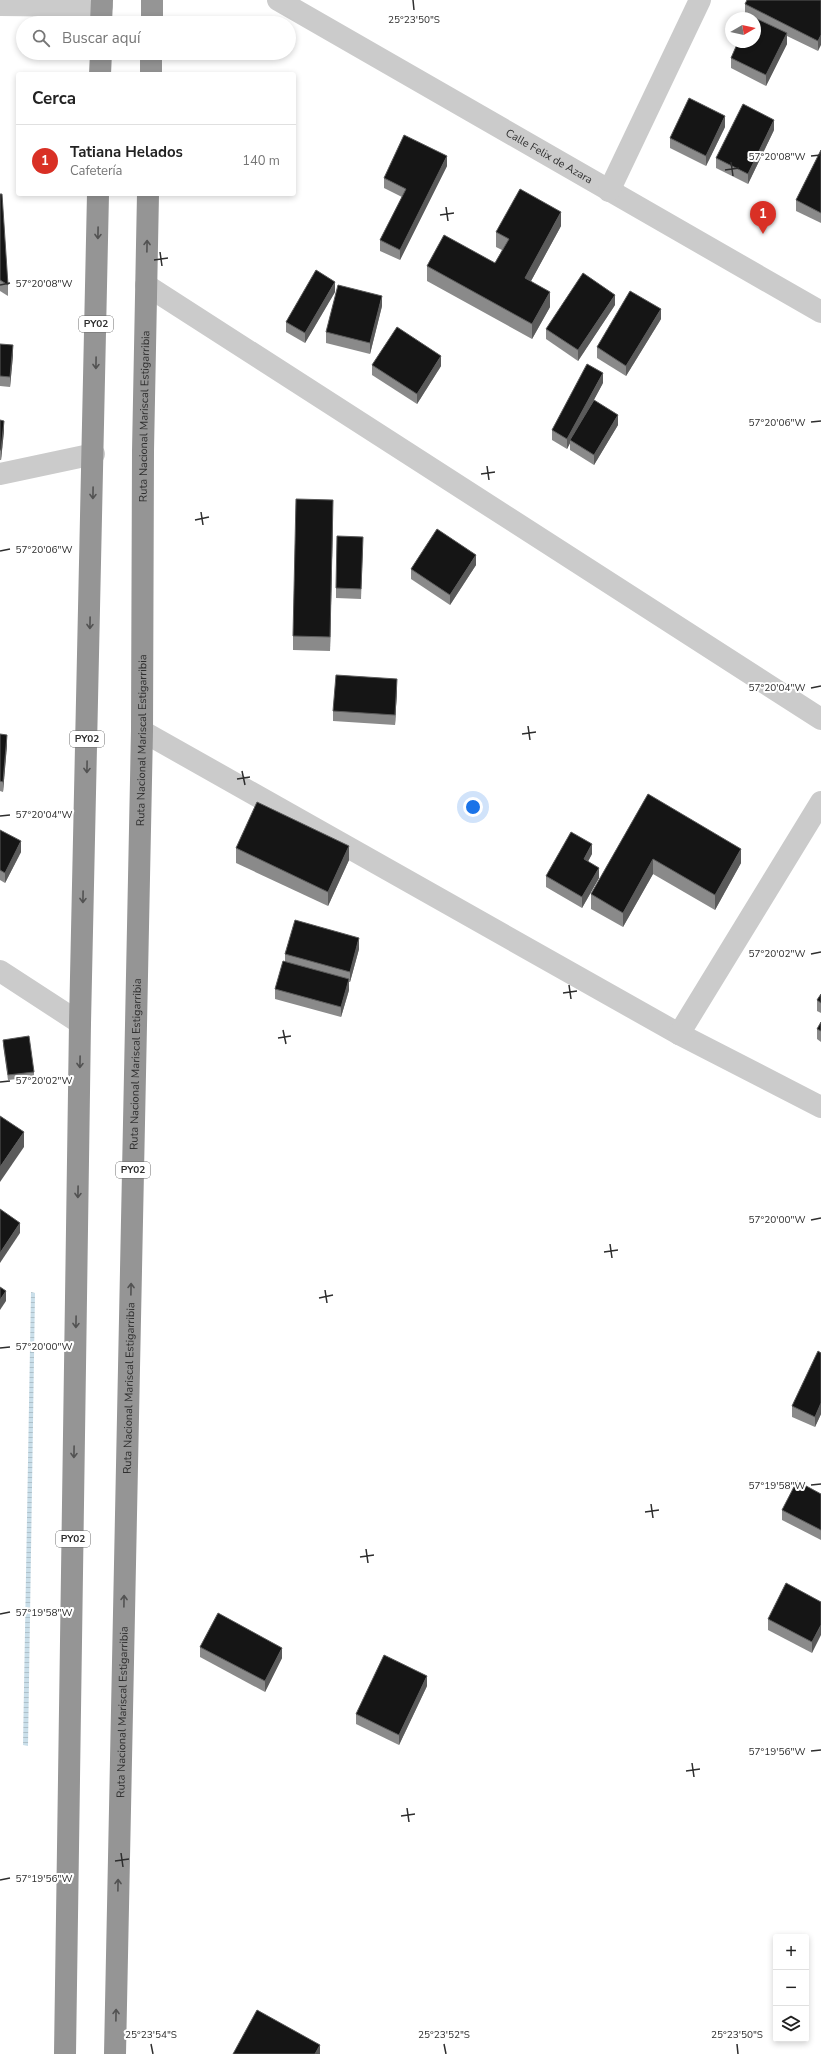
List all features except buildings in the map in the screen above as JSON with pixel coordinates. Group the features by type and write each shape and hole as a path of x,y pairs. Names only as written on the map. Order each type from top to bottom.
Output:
{"highway":[{"path":"152,0 152,16"},
{"path":"100,72 101,60"},
{"path":"151,60 151,72"},
{"name":"PY02","path":"65,2054 80,1023 94,454 98,196"},
{"name":"Ruta Nacional Mariscal Estigarribia","path":"115,2054 142,731 142,450 148,196"}],"street":[{"name":"Calle Felix de Azara","path":"278,0 821,312"},
{"path":"609,191 700,0"},
{"path":"0,5 102,10"},
{"path":"146,285 821,719"},
{"path":"0,474 94,454"},
{"path":"142,731 679,1034 821,1107"},
{"path":"679,1034 821,802"},
{"path":"0,971 80,1023"}],"water":[{"path":"31,1292 35,1293 28,1746 23,1745"}],"place":[{"name":"Tatiana Helados","path":"763,234"}]}
